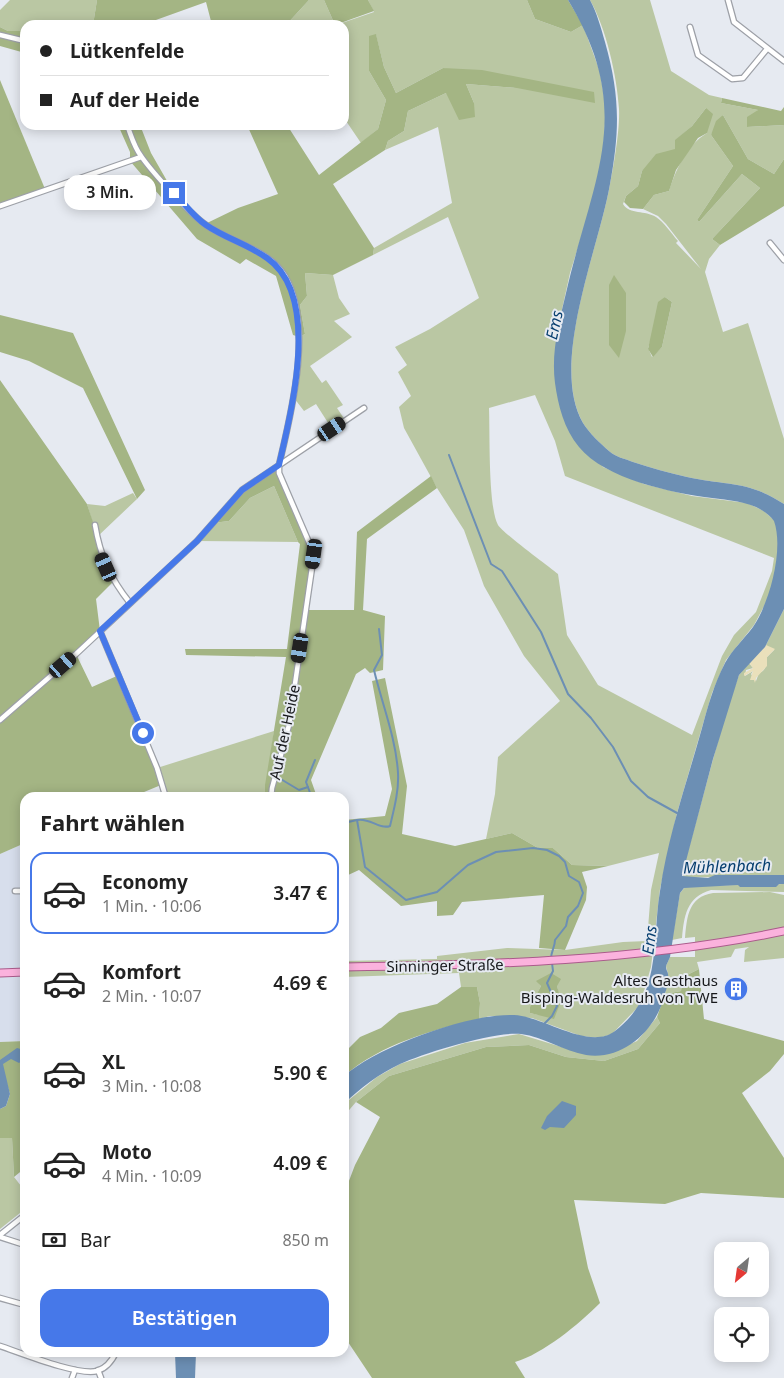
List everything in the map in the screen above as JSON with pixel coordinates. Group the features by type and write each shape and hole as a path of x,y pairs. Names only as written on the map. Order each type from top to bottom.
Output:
{"main road":[{"name":"Sinninger Straße","path":"349,968 539,962 620,956 784,931"},
{"path":"0,973 20,972"}],"street":[{"path":"728,0 734,22 784,61"},
{"path":"690,27 698,55 732,79 743,78 767,49"},
{"path":"0,35 20,40"},
{"name":"Auf der Heide","path":"129,130 141,156 205,224 268,258 285,275 294,302 299,337 294,398 279,465 279,473 314,554 289,725 272,792"},
{"path":"0,206 141,156"},
{"path":"770,243 784,260"},
{"path":"0,720 197,541 242,490 364,408"},
{"path":"95,525 103,559 113,582 130,603"},
{"path":"100,631 157,768 164,792"},
{"path":"15,891 20,892"},
{"path":"0,1236 20,1219"},
{"path":"0,1236 20,1243"},
{"path":"0,1298 20,1304"},
{"path":"0,1346 20,1352"},
{"path":"34,1357 75,1370 98,1370 112,1361 114,1357"},
{"path":"72,1378 75,1370"},
{"path":"98,1370 101,1378"}],"shaded area":[{"path":"20,845 20,1041 0,1042 0,854"}],"green space":[{"path":"10,0 97,0 94,20 20,20 20,31 8,31 0,27 0,10"},
{"path":"97,0 309,0 291,20 211,20 206,2 156,20 94,20"},
{"path":"309,0 324,0 333,20 291,20"},
{"path":"324,0 368,0 374,11 349,20 333,20"},
{"path":"368,0 527,0 535,19 571,32 583,25 600,72 606,109 603,152 594,196 570,273 557,332 555,380 603,467 644,484 692,496 747,503 764,511 776,522 781,537 782,560 779,578 754,625 726,660 712,693 677,813 660,889 651,967 640,1005 612,1034 599,1038 581,1036 532,1018 490,1016 479,1019 480,1003 477,987 461,987 459,973 349,977 349,961 437,959 437,956 507,948 565,950 623,942 647,941 651,890 659,853 608,866 572,865 553,848 538,848 512,833 486,839 495,794 498,757 560,701 524,656 484,586 464,530 437,488 404,428 399,407 411,396 398,372 407,365 395,347 430,329 479,298 448,217 373,255 374,248 452,203 438,127 385,150 388,141 404,131 408,111 446,93 474,103 466,84 517,88 443,68 396,93 384,67 376,35 369,71 386,100 378,129 361,143 349,125 349,21 374,12","holes":["535,395 555,441 565,476 774,558 772,571 756,612 734,635 722,656 692,735 598,685 567,635 558,574 498,525 491,486 489,408","537,981 557,986 560,1001 539,1015 530,1013 530,1008 541,986"]},
{"path":"527,0 568,0 583,25 571,32 535,19"},
{"path":"590,0 650,0 671,71 709,95 722,98 721,103 758,110 747,127 784,125 784,159 774,174 748,159 723,115 711,135 733,166 697,220 699,222 742,174 760,188 712,239 720,245 709,259 705,272 723,332 748,323 784,439 784,504 771,496 748,487 701,480 646,466 617,456 599,442 583,423 574,398 571,369 574,338 580,305 610,184 619,117 618,96 613,67 606,38","holes":["706,108 707,133 694,144 683,158 669,191 654,195 643,209 658,216 666,224 701,269 676,243 678,241 659,219 652,215 630,210 623,204 626,196 638,186 642,171 676,149 676,140 692,126","665,297 672,302 662,347 652,357 648,348"]},
{"path":"0,27 8,31 20,31 20,52 0,46"},
{"path":"376,34 384,67 396,93 443,68 482,70 594,92 595,103 517,88 466,84 474,103 475,117 459,120 446,93 408,111 404,131 388,141 385,150 333,184 374,248 373,255 333,275 305,273 307,296 300,305 305,334 299,337 293,335 276,276 246,259 240,264 197,239 130,161 130,152 120,130 142,130 151,153 174,193 205,224 238,208 278,194 249,130 290,130 319,175 378,129 386,100 369,71 369,36"},
{"path":"0,80 45,189 0,206"},
{"path":"722,98 781,111 784,107 784,125 747,127 747,117 758,110 721,103"},
{"path":"706,108 713,114 707,133 698,138 676,170 669,191 654,195 643,209 630,208 624,202 626,196 638,186 642,171 656,154 675,149 675,140 692,126"},
{"path":"723,115 748,159 774,174 784,159 784,206 720,245 712,239 760,188 742,174 699,222 697,220 733,166 711,135 716,121"},
{"path":"305,273 333,275 339,298 350,314 334,321 352,337 310,366 322,383 326,380 343,405 337,408 345,420 332,429 316,404 304,411 294,398 299,337 305,334 300,305 307,296"},
{"path":"614,275 626,293 626,331 619,358 609,345 609,285"},
{"path":"665,297 672,302 662,347 653,357 648,349 658,302"},
{"path":"0,315 73,333 145,490 137,499 83,388 29,361 0,352"},
{"path":"0,380 87,504 113,582 96,599 100,631 76,654 92,687 119,675 161,785 144,792 20,792 20,845 0,854"},
{"path":"279,465 279,473 314,554 306,610 354,610 357,532 431,476 437,488 367,539 363,610 385,616 383,670 370,673 365,668 356,674 311,780 315,792 265,792 286,657 186,655 185,649 287,649 300,544 274,486 250,498 229,521 213,523 242,490"},
{"path":"274,486 298,542 197,541 213,523 229,521 250,498"},
{"path":"133,493 137,499 97,537 87,504 105,506"},
{"path":"784,609 784,875 683,878 684,866 727,708 739,675 749,663 753,668 746,670 745,676 753,671 751,674 756,681 759,673 765,668 767,657 774,650 765,647"},
{"path":"385,678 407,786 402,834 455,846 512,833 538,848 553,848 572,865 608,866 582,872 587,887 586,900 565,950 539,948 544,895 462,902 453,915 437,916 437,901 401,906 359,870 349,875 349,820 385,816 392,789 372,681"},
{"path":"274,731 266,792 164,792 157,768"},
{"path":"784,884 784,892 711,890 703,893 691,903 685,915 682,938 672,940 680,893 686,886"},
{"path":"770,892 784,895 784,958 744,962 745,950 749,947 735,949 731,957 697,962 699,969 683,977 681,991 665,994 668,974 666,966 670,957 695,957 695,937 685,938 690,909 698,899 713,893"},
{"path":"699,969 704,1019 784,1041 784,1054 770,1071 742,1093 784,1158 784,1198 701,1193 665,1204 574,1200 588,1268 600,1303 582,1320 549,1345 515,1362 525,1378 372,1378 349,1344 349,1181 355,1165 380,1117 356,1102 389,1076 486,1047 529,1045 566,1057 604,1061 638,1049 660,1023 657,1017 665,994 681,991 683,977"},
{"path":"551,973 561,979 557,986 561,1001 554,1019 530,1013 530,1007 541,986 536,981"},
{"path":"461,987 477,987 480,1003 479,1019 425,1033 374,1055 349,1072 349,1048 360,1037 381,1028 399,1013 437,1004"},
{"path":"657,1017 660,1023 638,1049 604,1061 566,1057 529,1045 486,1047 389,1076 356,1102 349,1110 349,1100 377,1077 400,1064 465,1043 519,1034 588,1055 607,1054 637,1041"},
{"path":"20,1041 20,1172 14,1177 12,1138 0,1138 0,1109 6,1106 10,1094 0,1061 0,1042"},
{"path":"0,1138 12,1138 14,1177 20,1185 20,1213 0,1229"}],"sand":[{"path":"766,645 775,649 767,657 767,666 756,678 755,683 754,680 750,680 753,671 744,676 744,673 753,668 749,663"}],"water":[{"path":"568,0 590,0 595,10 614,79 617,113 616,146 610,184 580,305 574,338 571,370 574,398 583,423 599,442 617,456 646,466 701,480 748,487 771,496 784,504 784,609 765,647 739,675 713,759 682,876 708,878 715,875 784,875 784,884 779,884 776,887 740,887 738,885 684,888 680,893 670,957 666,967 668,984 661,1006 647,1030 626,1047 613,1053 586,1055 521,1034 478,1039 425,1054 400,1064 370,1082 349,1099 349,1072 400,1043 449,1026 495,1016 514,1015 526,1017 579,1035 592,1037 604,1036 615,1031 632,1015 644,996 652,970 663,870 678,809 712,695 728,658 753,627 759,616 765,604 774,575 777,533 774,521 768,515 754,506 659,488 640,483 605,468 579,447 569,432 562,416 554,372 556,338 603,146 605,112 600,77 589,40"},
{"path":"17,1048 20,1049 20,1062 11,1059 3,1064 10,1094 6,1106 0,1109 0,1060"},
{"path":"562,1101 576,1106 576,1115 564,1128 550,1127 545,1130 541,1128 547,1116"},
{"path":"175,1357 196,1357 195,1378 176,1378"}],"waterway":[{"path":"449,455 491,564 502,571 541,632 568,694 591,718 613,747 631,781 648,797 677,813"},
{"path":"379,629 382,655 374,670 395,747 398,786 390,826 386,827 366,820 357,820 365,867 406,900 437,892 468,865 496,852 533,848 547,850 559,856 565,862 569,876 579,882 583,893 578,906 568,917 566,926 555,940 551,959"},
{"path":"310,792 306,782 315,760"},
{"path":"279,778 299,790 308,787"},
{"path":"349,822 357,820"},
{"path":"545,1023 552,1016 557,1006 547,983 553,971 552,963"}],"place":[{"name":"Altes Gasthaus Bisping-Waldesruh von TWE","path":"736,989"}],"route":[{"path":"143,733 100,631 197,541 242,490 279,465 294,398 299,337 294,302 285,275 268,258 205,224 174,193"}],"water label":[{"name":"Ems","path":"554,325"},
{"name":"Mühlenbach","path":"727,866"},
{"name":"Ems","path":"649,940"}]}
